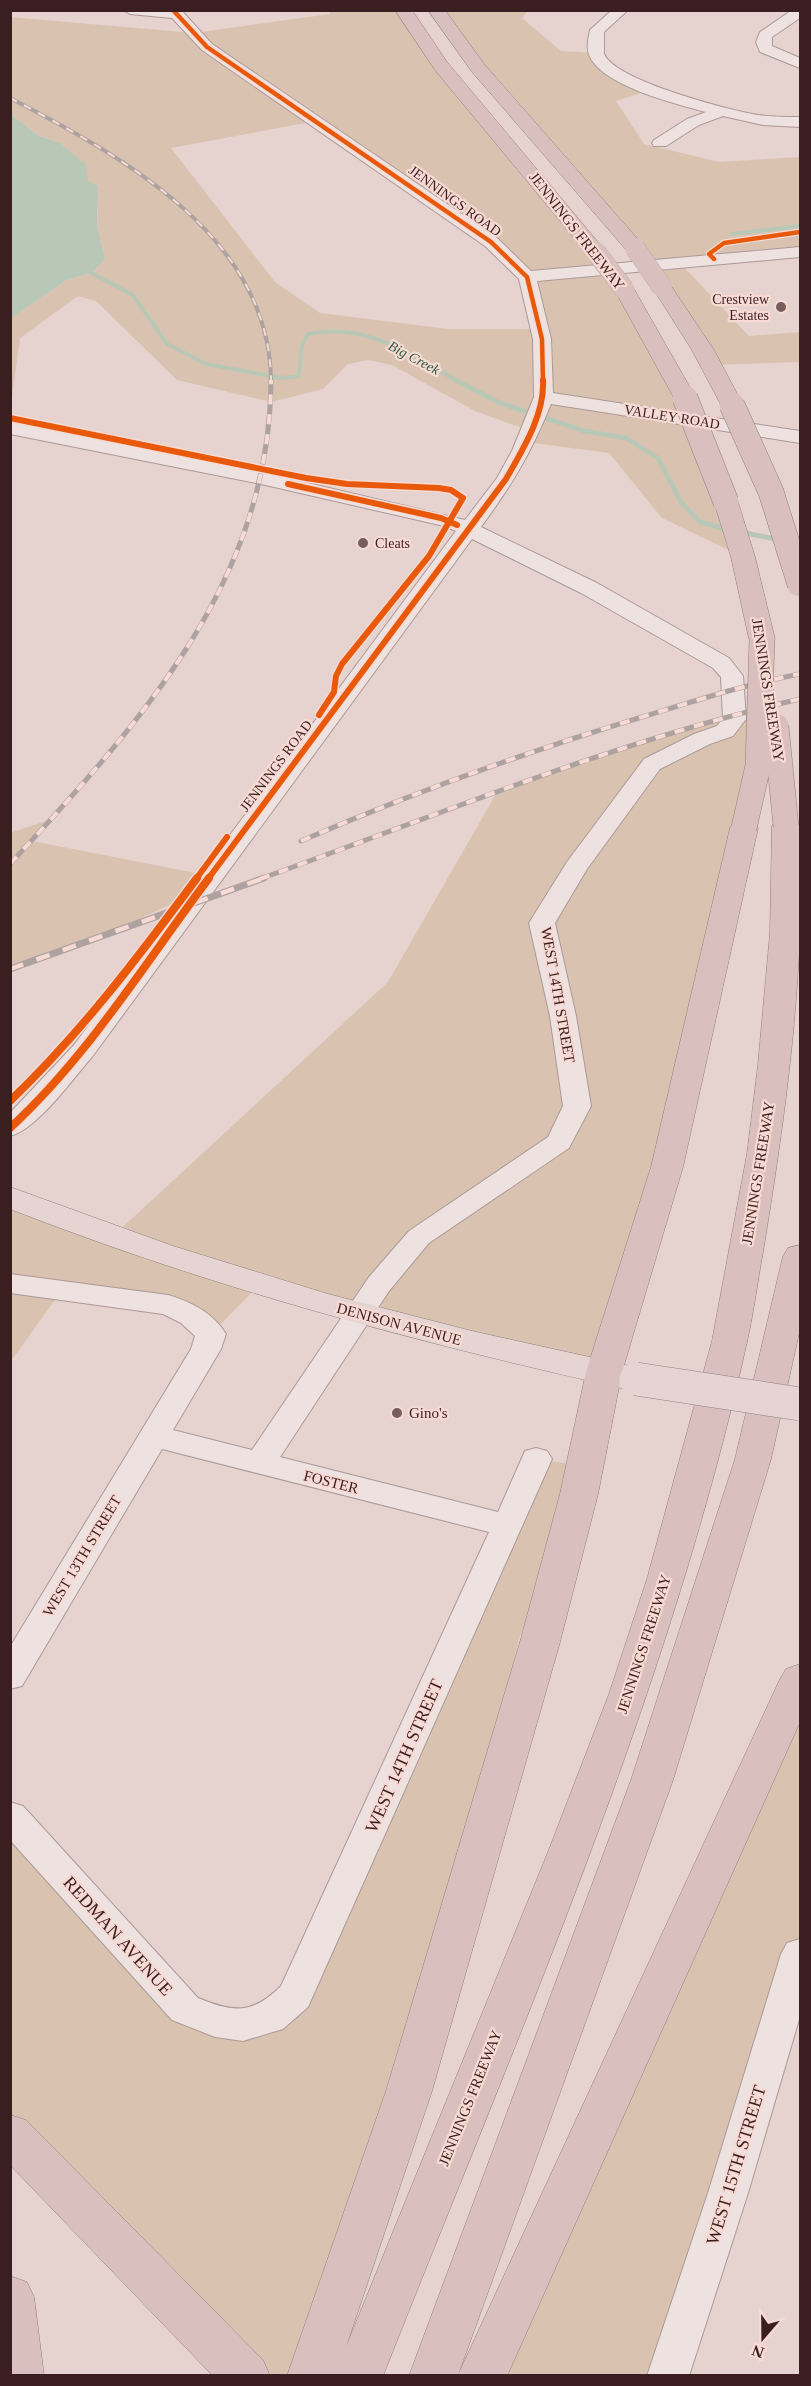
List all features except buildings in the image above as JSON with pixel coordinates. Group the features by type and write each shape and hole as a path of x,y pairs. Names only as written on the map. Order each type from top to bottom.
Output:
{"highway":[{"name":"JENNINGS FREEWAY","path":"367,2355 573,1842 629,1694 666,1579 730,1341 763,1154 774,1065 785,933 786,826 775,714 762,639 743,557 721,485 685,398 624,289 596,252 441,66 403,10"},
{"name":"JENNINGS FREEWAY","path":"436,10 478,68 635,248 703,350 732,405 771,492 801,584"},
{"path":"311,2376 409,2091 540,1642 579,1494 620,1376 758,766 762,639"},
{"path":"433,2376 652,1780 753,1460 801,1256"},
{"path":"482,2376 801,1679"},
{"path":"10,2134 246,2376"},
{"path":"10,2297 19,2376"}],"main road":[{"name":"DENISON AVENUE","path":"10,1197 103,1234 259,1285 358,1314 553,1363 620,1376 801,1404"}],"street":[{"path":"130,10 174,12"},
{"path":"621,10 597,30 596,52 601,62 640,84 720,112 759,120 801,122"},
{"name":"JENNINGS ROAD","path":"10,1128 36,1104 83,1051 507,479 543,402 542,339 527,277 491,242 207,47 174,12"},
{"path":"801,12 765,35 763,42 765,49 801,63"},
{"path":"660,143 693,122 720,112"},
{"path":"527,277 801,252"},
{"name":"VALLEY ROAD","path":"543,402 801,437"},
{"name":"WEST 14TH STREET","path":"10,428 431,516 468,530 589,588 700,649 721,663 732,676 735,719 725,731 702,739 652,764 576,867 542,923 564,1016 577,1106 559,1142 419,1237 379,1284 260,1463"},
{"name":"WEST 13TH STREET","path":"10,1282 168,1305 186,1311 200,1321 211,1334 206,1349 10,1677"},
{"name":"FOSTER","path":"154,1436 508,1527"},
{"name":"WEST 14TH STREET","path":"243,2027 281,2012 295,1996 508,1527 536,1459"},
{"name":"REDMAN AVENUE","path":"10,1816 185,2009 210,2021 243,2027"},
{"name":"WEST 15TH STREET","path":"668,2376 728,2193 801,1954"}],"shaded area":[{"path":"330,11 403,11 596,252 661,352 743,557 662,518 609,453 526,442 530,431 475,411 392,365 368,360 348,364 323,389 271,402 177,380 96,301 78,296 20,338 11,404 11,318 67,280 93,272 105,259 97,225 98,209 88,181 60,143 37,135 11,114 10,17 194,33 330,14","holes":["316,121 527,277 539,329 448,329 320,313 275,282 171,148"]},
{"path":"437,11 528,11 522,18 561,51 596,53 601,62 653,89 616,101 644,144 719,162 800,157 800,252 680,263 749,336 800,332 800,362 711,365 662,287"},
{"path":"11,114 37,135 60,143 86,165 88,181 98,186 97,225 105,259 93,272 67,280 11,318"},
{"path":"760,705 758,766 604,1372 259,1285 211,1334 200,1321 62,1290 11,1361 11,1197 112,1237 388,982 496,794 599,757"},
{"path":"52,819 32,841 211,876 201,890 105,935 11,969 10,833"},
{"path":"536,1459 585,1466 579,1494 520,1636 409,2091 310,2375 246,2375 11,2134 10,1816 185,2009 281,2012"},
{"path":"800,1679 800,1954 728,2193 668,2375 482,2376"}],"waterway":[{"path":"732,234 800,226"},
{"name":"Big Creek","path":"86,270 133,295 167,344 206,364 281,378 299,376 302,345 308,334 329,331 349,332 368,336 404,351 458,381"},
{"name":"Big Creek","path":"455,380 500,403 584,431 626,438 658,458 681,502 700,522 730,530"},
{"name":"Big Creek","path":"741,532 780,540"}],"railway":[{"path":"10,98 97,146 141,175 182,207 217,243 245,284 264,330 271,381"},
{"path":"10,864 105,758 149,703 188,645 222,585 248,521 265,453 271,381"},
{"path":"301,841 427,790 555,744 721,693 800,674"},
{"path":"260,879 595,758 731,716 800,699"},
{"path":"10,969 264,878"}],"cycle path":[{"path":"10,1128 36,1104 83,1051 506,479 522,451 544,397 542,339 527,277 491,242 207,47 173,10"},
{"path":"714,259 709,254 715,247 724,243 800,232"},
{"path":"10,418 306,478 347,484 439,488 451,490 463,498 429,556 342,664 336,676 334,692 319,715"},
{"path":"288,484 441,518 457,525"},
{"path":"10,1101 41,1071 98,1008 227,837"}],"place":[{"name":"Crestview Estates","path":"781,307"},
{"name":"Cleats","path":"363,543"},
{"name":"Gino's","path":"397,1413"}]}
